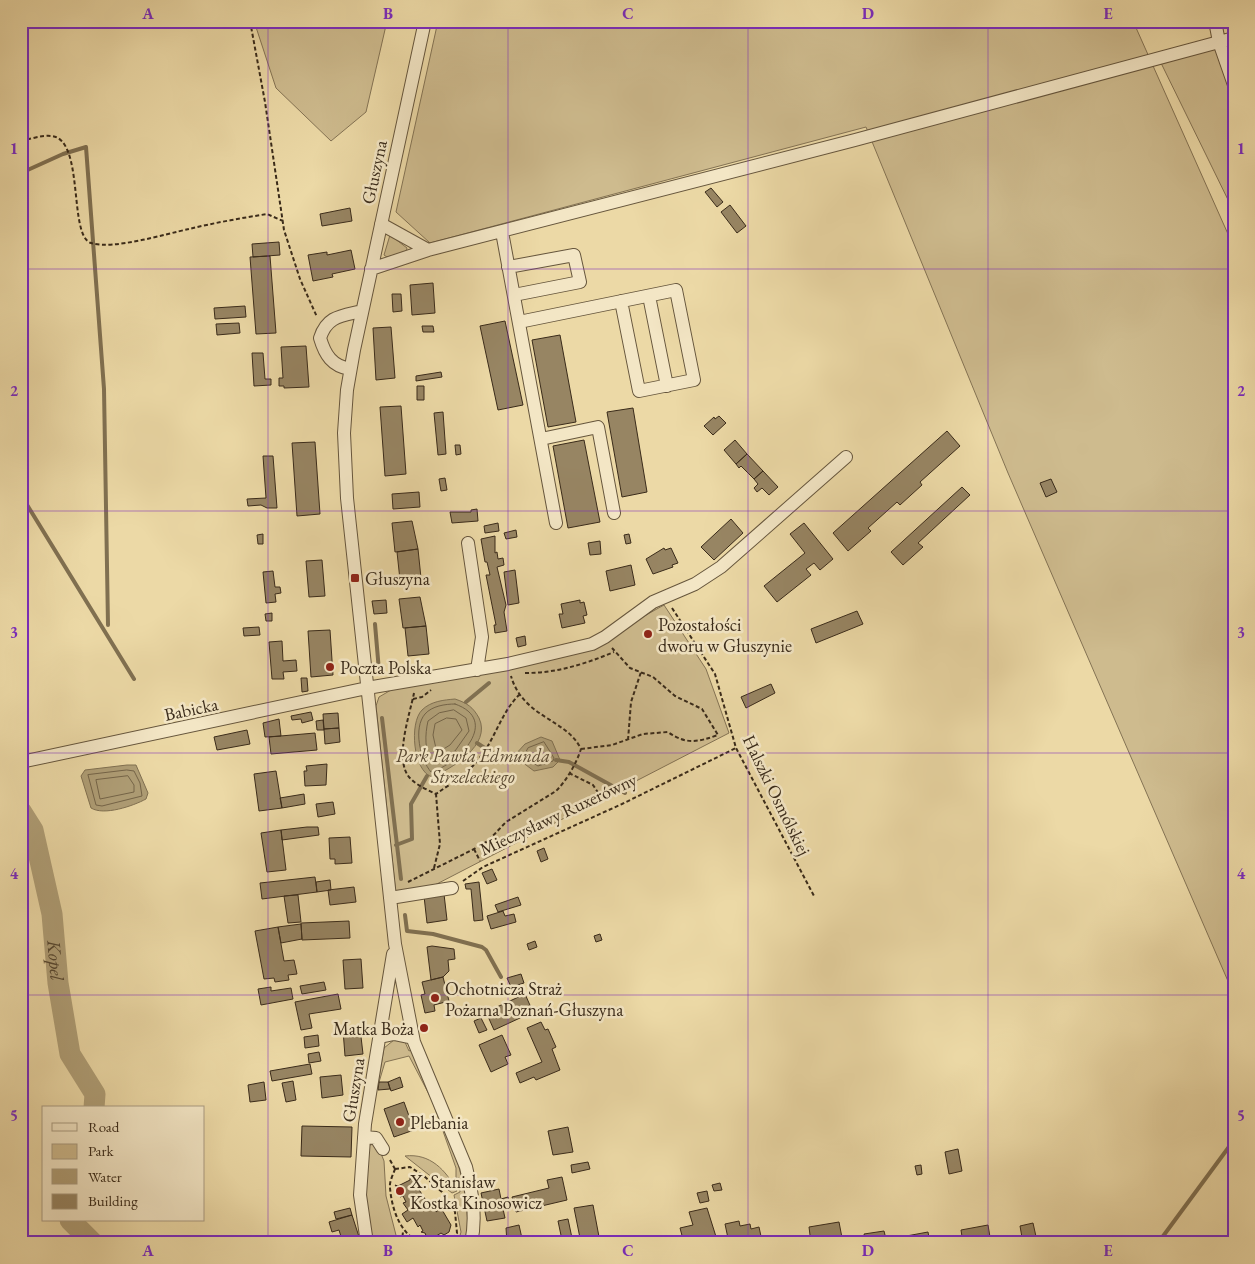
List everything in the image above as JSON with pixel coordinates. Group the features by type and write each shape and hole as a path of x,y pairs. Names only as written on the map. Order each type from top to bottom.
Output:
{"street":[{"name":"Głuszyna","path":"425,21 350,369 344,433 346,498 395,944 413,1038 466,1167 472,1197 474,1226 471,1243"},
{"path":"1216,21 1219,42 1234,85"},
{"path":"371,270 428,250 855,140 1234,38"},
{"path":"381,224 428,250"},
{"path":"502,232 556,523"},
{"path":"508,267 574,254 580,282 514,295"},
{"path":"519,322 676,290 694,380 639,391 621,302"},
{"path":"649,296 667,386"},
{"path":"350,369 339,367 330,361 320,338 323,328 331,320 362,311"},
{"path":"540,439 598,427 614,513"},
{"path":"367,688 508,664 578,649 605,637 653,602 695,584 722,567 846,457"},
{"path":"468,543 482,637 477,670"},
{"name":"Babicka","path":"22,762 367,688"},
{"path":"390,898 452,888"},
{"name":"Głuszyna","path":"367,1243 360,1195 364,1137 395,944"},
{"path":"380,1037 394,1034 413,1038"},
{"path":"364,1137 376,1138 383,1149"}],"path":[{"path":"250,21 265,102 283,221 300,279 323,328"},
{"path":"21,141 52,136 60,139 68,154 75,177 80,230 84,239 91,243 128,242 267,214 283,221"},
{"name":"Halszki Osmólskiej","path":"664,597 715,674 736,748 814,896"},
{"path":"581,749 605,747 643,734 668,732 680,740 697,743 718,735 702,709 675,696 653,677 630,668 614,652 605,637"},
{"path":"519,673 550,672 587,663 614,652"},
{"path":"508,664 513,683 519,695 533,709 572,735 581,749"},
{"path":"628,740 631,702 641,672"},
{"path":"416,681 403,742 403,758 408,776 417,784 436,794"},
{"path":"436,794 464,774 483,753 509,705 519,695"},
{"name":"Mieczysławy Ruxerówny","path":"452,888 484,867 622,804 736,748"},
{"path":"407,882 488,841 506,822 556,791 571,769 581,749"},
{"path":"569,772 593,785 602,797"},
{"path":"434,869 440,844 436,794"},
{"path":"474,849 480,860"},
{"path":"402,1243 403,1231 397,1218 390,1186 395,1169 410,1167 424,1176 442,1192 455,1212 457,1234 448,1243"},
{"path":"403,1231 420,1243"}],"green space":[{"path":"254,21 387,21 366,112 331,141 276,88"},
{"path":"438,21 1133,21 1228,234 1234,240 1234,995 1008,473 866,127 430,243 396,212"},
{"path":"1234,44 1234,212 1161,63"},
{"path":"390,235 407,248 406,252 387,257 384,255"},
{"name":"Park Pawła Edmunda Strzeleckiego","path":"664,605 706,669 729,733 429,888 396,895 376,706 379,697 391,690 578,653"},
{"path":"394,1040 404,1040 409,1051 413,1049 452,1143 465,1192 467,1243 458,1243 461,1232 454,1195 460,1192 459,1178 456,1178 456,1168 432,1100 409,1056 385,1062 377,1089 384,1048"},
{"path":"373,1144 380,1151 384,1161 386,1196 398,1243 372,1243 364,1214 368,1146"},
{"path":"405,1156 422,1157 436,1164 448,1176 457,1191 452,1193"}],"water":[{"path":"455,699 469,706 477,714 481,728 480,737 468,755 432,777 426,773 417,757 414,735 415,725 422,710 429,705 438,701"},
{"path":"541,737 552,741 560,760 553,767 534,771 514,756 525,744"},
{"path":"136,765 148,793 146,799 111,811 91,808 81,776 85,770"}],"building":[{"path":"711,188 723,202 717,207 705,192"},
{"path":"730,205 746,226 737,233 721,212"},
{"path":"350,208 352,221 322,226 320,214"},
{"path":"279,242 280,255 253,257 252,244"},
{"path":"351,250 355,269 332,274 333,277 313,281 308,255 327,252 327,255"},
{"path":"270,256 276,333 256,334 250,257"},
{"path":"433,283 435,313 412,315 410,285"},
{"path":"392,294 401,294 402,311 393,312"},
{"path":"245,306 246,317 215,319 214,308"},
{"path":"505,321 523,405 498,410 480,326"},
{"path":"239,323 240,333 217,335 216,324"},
{"path":"422,326 433,326 434,332 423,332"},
{"path":"391,327 395,378 376,380 373,328"},
{"path":"560,335 576,422 548,427 532,340"},
{"path":"306,346 309,387 284,388 284,386 279,386 279,378 283,378 281,347"},
{"path":"252,353 263,353 265,379 271,379 271,385 254,386"},
{"path":"441,372 442,377 416,381 416,376"},
{"path":"417,386 424,386 424,400 417,400"},
{"path":"401,406 406,474 385,476 380,407"},
{"path":"633,408 647,492 622,497 607,412"},
{"path":"443,412 446,454 438,455 434,413"},
{"path":"719,416 726,423 713,435 704,426 714,417 715,419"},
{"path":"947,431 960,446 920,482 922,485 900,505 897,502 868,528 871,531 848,551 833,533"},
{"path":"584,440 600,522 568,528 553,446"},
{"path":"735,440 747,454 736,464 724,450"},
{"path":"315,442 320,514 297,516 292,443"},
{"path":"455,445 460,445 461,454 456,455"},
{"path":"747,454 763,471 754,479 741,466 739,468 736,464"},
{"path":"263,456 273,456 277,508 267,508 261,505 248,506 247,499 266,498"},
{"path":"763,471 778,487 769,495 762,488 757,492 754,488 758,484 754,479"},
{"path":"445,478 447,490 441,491 439,479"},
{"path":"1051,479 1057,492 1046,497 1040,483"},
{"path":"962,487 970,495 918,543 923,547 903,565 891,552"},
{"path":"419,492 420,507 393,509 392,494"},
{"path":"477,509 478,521 452,523 450,512 471,512 471,510"},
{"path":"731,519 743,533 714,560 701,547"},
{"path":"412,521 418,549 395,552 392,523"},
{"path":"498,523 499,531 485,533 484,526"},
{"path":"804,523 833,559 820,570 814,563 806,569 811,575 777,602 764,586 805,553 790,534"},
{"path":"516,530 517,537 506,539 504,533"},
{"path":"263,534 263,544 258,544 257,535"},
{"path":"629,534 631,543 626,544 624,535"},
{"path":"495,536 495,553 497,552 498,559 503,558 504,565 497,567 506,605 504,612 507,631 495,633 494,625 496,625 486,575 490,575 487,562 485,562 481,539"},
{"path":"600,541 601,554 590,555 588,543"},
{"path":"664,548 665,550 671,548 678,563 672,565 673,567 653,574 646,559"},
{"path":"418,549 421,578 400,580 397,552"},
{"path":"322,560 325,596 309,597 306,561"},
{"path":"631,565 635,585 610,591 606,571"},
{"path":"515,570 519,603 508,605 504,572"},
{"path":"273,571 275,587 280,587 281,593 275,594 276,602 266,603 263,572"},
{"path":"420,597 426,626 403,628 399,599"},
{"path":"386,600 387,613 374,614 372,601"},
{"path":"580,600 580,603 584,602 587,615 583,616 585,623 562,628 559,614 563,614 561,604"},
{"path":"857,611 863,624 816,643 811,629"},
{"path":"272,613 272,621 266,621 265,614"},
{"path":"426,626 429,654 408,656 405,628"},
{"path":"259,627 260,635 244,636 243,628"},
{"path":"330,630 333,675 311,677 308,631"},
{"path":"525,636 526,645 518,647 516,638"},
{"path":"282,641 283,661 296,660 297,671 283,672 284,679 272,679 269,642"},
{"path":"301,678 307,678 308,691 302,692"},
{"path":"771,684 775,693 746,708 741,697"},
{"path":"311,712 313,720 302,723 301,719 292,720 291,716"},
{"path":"338,713 339,728 324,729 323,714"},
{"path":"279,719 281,736 265,737 263,723"},
{"path":"323,720 324,730 317,730 316,721"},
{"path":"339,728 340,742 325,744 324,729"},
{"path":"247,730 250,744 217,750 214,737"},
{"path":"315,733 317,750 271,754 269,737"},
{"path":"327,764 326,785 305,786 304,771 307,771 306,766"},
{"path":"276,771 282,808 259,811 254,774"},
{"path":"304,794 305,804 282,808 280,798"},
{"path":"333,802 335,814 318,817 316,804"},
{"path":"318,827 319,835 282,840 281,830"},
{"path":"281,830 286,870 267,872 261,833"},
{"path":"350,837 352,863 335,864 335,859 330,859 329,838"},
{"path":"544,848 548,859 541,862 537,851"},
{"path":"492,869 497,880 487,884 482,873"},
{"path":"315,877 317,892 262,899 260,883"},
{"path":"330,880 331,890 317,892 316,882"},
{"path":"479,882 483,920 474,921 471,889 466,889 465,884"},
{"path":"354,887 356,902 330,905 328,890"},
{"path":"444,894 447,920 427,923 424,896"},
{"path":"298,895 301,922 288,923 284,896"},
{"path":"518,897 521,905 498,912 495,905"},
{"path":"503,911 505,916 514,914 516,922 491,929 487,916"},
{"path":"349,921 350,938 302,940 301,923"},
{"path":"301,924 302,939 281,943 278,927"},
{"path":"278,927 284,961 294,960 297,974 288,975 289,980 275,982 274,978 264,979 255,931"},
{"path":"600,934 602,940 596,942 594,936"},
{"path":"535,941 537,947 529,950 527,944"},
{"path":"427,947 454,949 455,959 448,960 449,971 443,977 431,980"},
{"path":"361,959 363,988 345,989 343,960"},
{"path":"521,974 524,983 511,987 507,978"},
{"name":"Ochotnicza Straż Pożarna Poznań-Głuszyna","path":"443,977 449,1001 434,1005 435,1011 425,1013 421,995 425,994 422,982"},
{"path":"324,982 326,990 302,994 300,986"},
{"path":"271,987 271,991 291,988 293,999 261,1005 258,989"},
{"path":"338,994 341,1009 309,1014 312,1028 301,1030 295,1002"},
{"path":"525,994 533,1012 494,1030 486,1012"},
{"path":"481,1018 487,1030 479,1033 474,1021"},
{"path":"541,1022 545,1030 548,1029 556,1047 552,1049 560,1070 536,1080 534,1077 520,1083 516,1073 542,1062 527,1028"},
{"path":"360,1028 363,1054 345,1056 343,1030"},
{"path":"318,1035 319,1046 305,1048 304,1037"},
{"path":"502,1035 511,1055 505,1057 508,1064 491,1072 479,1045"},
{"path":"319,1052 321,1061 309,1063 308,1054"},
{"path":"310,1064 312,1074 272,1081 270,1071"},
{"path":"341,1075 343,1095 322,1098 320,1077"},
{"path":"400,1077 403,1087 391,1091 388,1082"},
{"path":"293,1081 296,1100 286,1102 282,1083"},
{"path":"264,1082 266,1100 250,1102 248,1085"},
{"path":"379,1082 388,1082 390,1089 378,1090"},
{"name":"Plebania","path":"404,1102 414,1130 394,1137 384,1109"},
{"path":"302,1126 352,1127 351,1157 301,1156"},
{"path":"568,1127 573,1152 553,1155 548,1131"},
{"path":"958,1149 962,1171 949,1174 945,1152"},
{"path":"588,1162 590,1169 572,1173 571,1165"},
{"path":"921,1165 922,1174 917,1175 915,1166"},
{"path":"410,1176 433,1211 435,1209 436,1212 441,1208 451,1225 449,1232 444,1235 441,1233 430,1240 429,1243 425,1233 421,1232 423,1231 420,1225 418,1227 413,1218 407,1222 402,1214 408,1210 403,1203 406,1202 403,1196 400,1197 402,1194 395,1185 398,1186 410,1180"},
{"path":"562,1177 567,1200 516,1212 512,1197 549,1188 547,1180"},
{"path":"720,1183 722,1190 714,1191 712,1185"},
{"path":"499,1189 501,1199 508,1197 510,1207 503,1209 505,1218 487,1221 481,1193"},
{"path":"707,1191 709,1201 700,1203 697,1193"},
{"path":"593,1205 600,1242 604,1241 604,1243 581,1243 574,1208"},
{"path":"350,1208 352,1215 336,1219 334,1212"},
{"path":"707,1208 718,1243 684,1243 680,1228 693,1225 689,1212"},
{"path":"352,1215 361,1243 343,1243 339,1230 332,1232 329,1222"},
{"path":"568,1219 572,1238 562,1240 558,1221"},
{"path":"739,1221 740,1226 750,1224 751,1229 759,1227 762,1241 729,1243 725,1224"},
{"path":"839,1222 843,1243 811,1243 809,1227"},
{"path":"1033,1223 1037,1241 1023,1243 1020,1226"},
{"path":"519,1225 523,1243 507,1243 506,1228"},
{"path":"988,1225 991,1243 963,1243 961,1230"},
{"path":"884,1231 887,1243 866,1243 864,1234"},
{"path":"928,1232 930,1243 902,1243 901,1237"}],"waterway":[{"path":"21,173 63,154 86,147 104,389 108,625"},
{"path":"21,495 134,679"},
{"path":"375,624 379,671"},
{"path":"466,702 489,683"},
{"path":"382,718 401,879"},
{"path":"477,743 494,754 517,756"},
{"path":"556,760 569,762 625,793"},
{"path":"396,845 412,839 411,804 427,776"},
{"name":"Kopel","path":"21,811 33,830 52,914 58,983 70,1054 95,1094 94,1106"},
{"path":"405,915 407,931 433,934 482,947 486,950 501,977"},
{"path":"1158,1243 1234,1140"},
{"name":"Kopel","path":"72,1222 93,1243"}],"place":[{"name":"Głuszyna","path":"355,578"},
{"name":"Pozostałości dworu w Głuszynie","path":"648,634"},
{"name":"Poczta Polska","path":"330,667"},
{"name":"Ochotnicza Straż Pożarna Poznań-Głuszyna","path":"435,998"},
{"name":"Matka Boża","path":"424,1028"},
{"name":"Plebania","path":"400,1122"},
{"name":"X. Stanisław Kostka Kinosowicz","path":"400,1191"}]}
